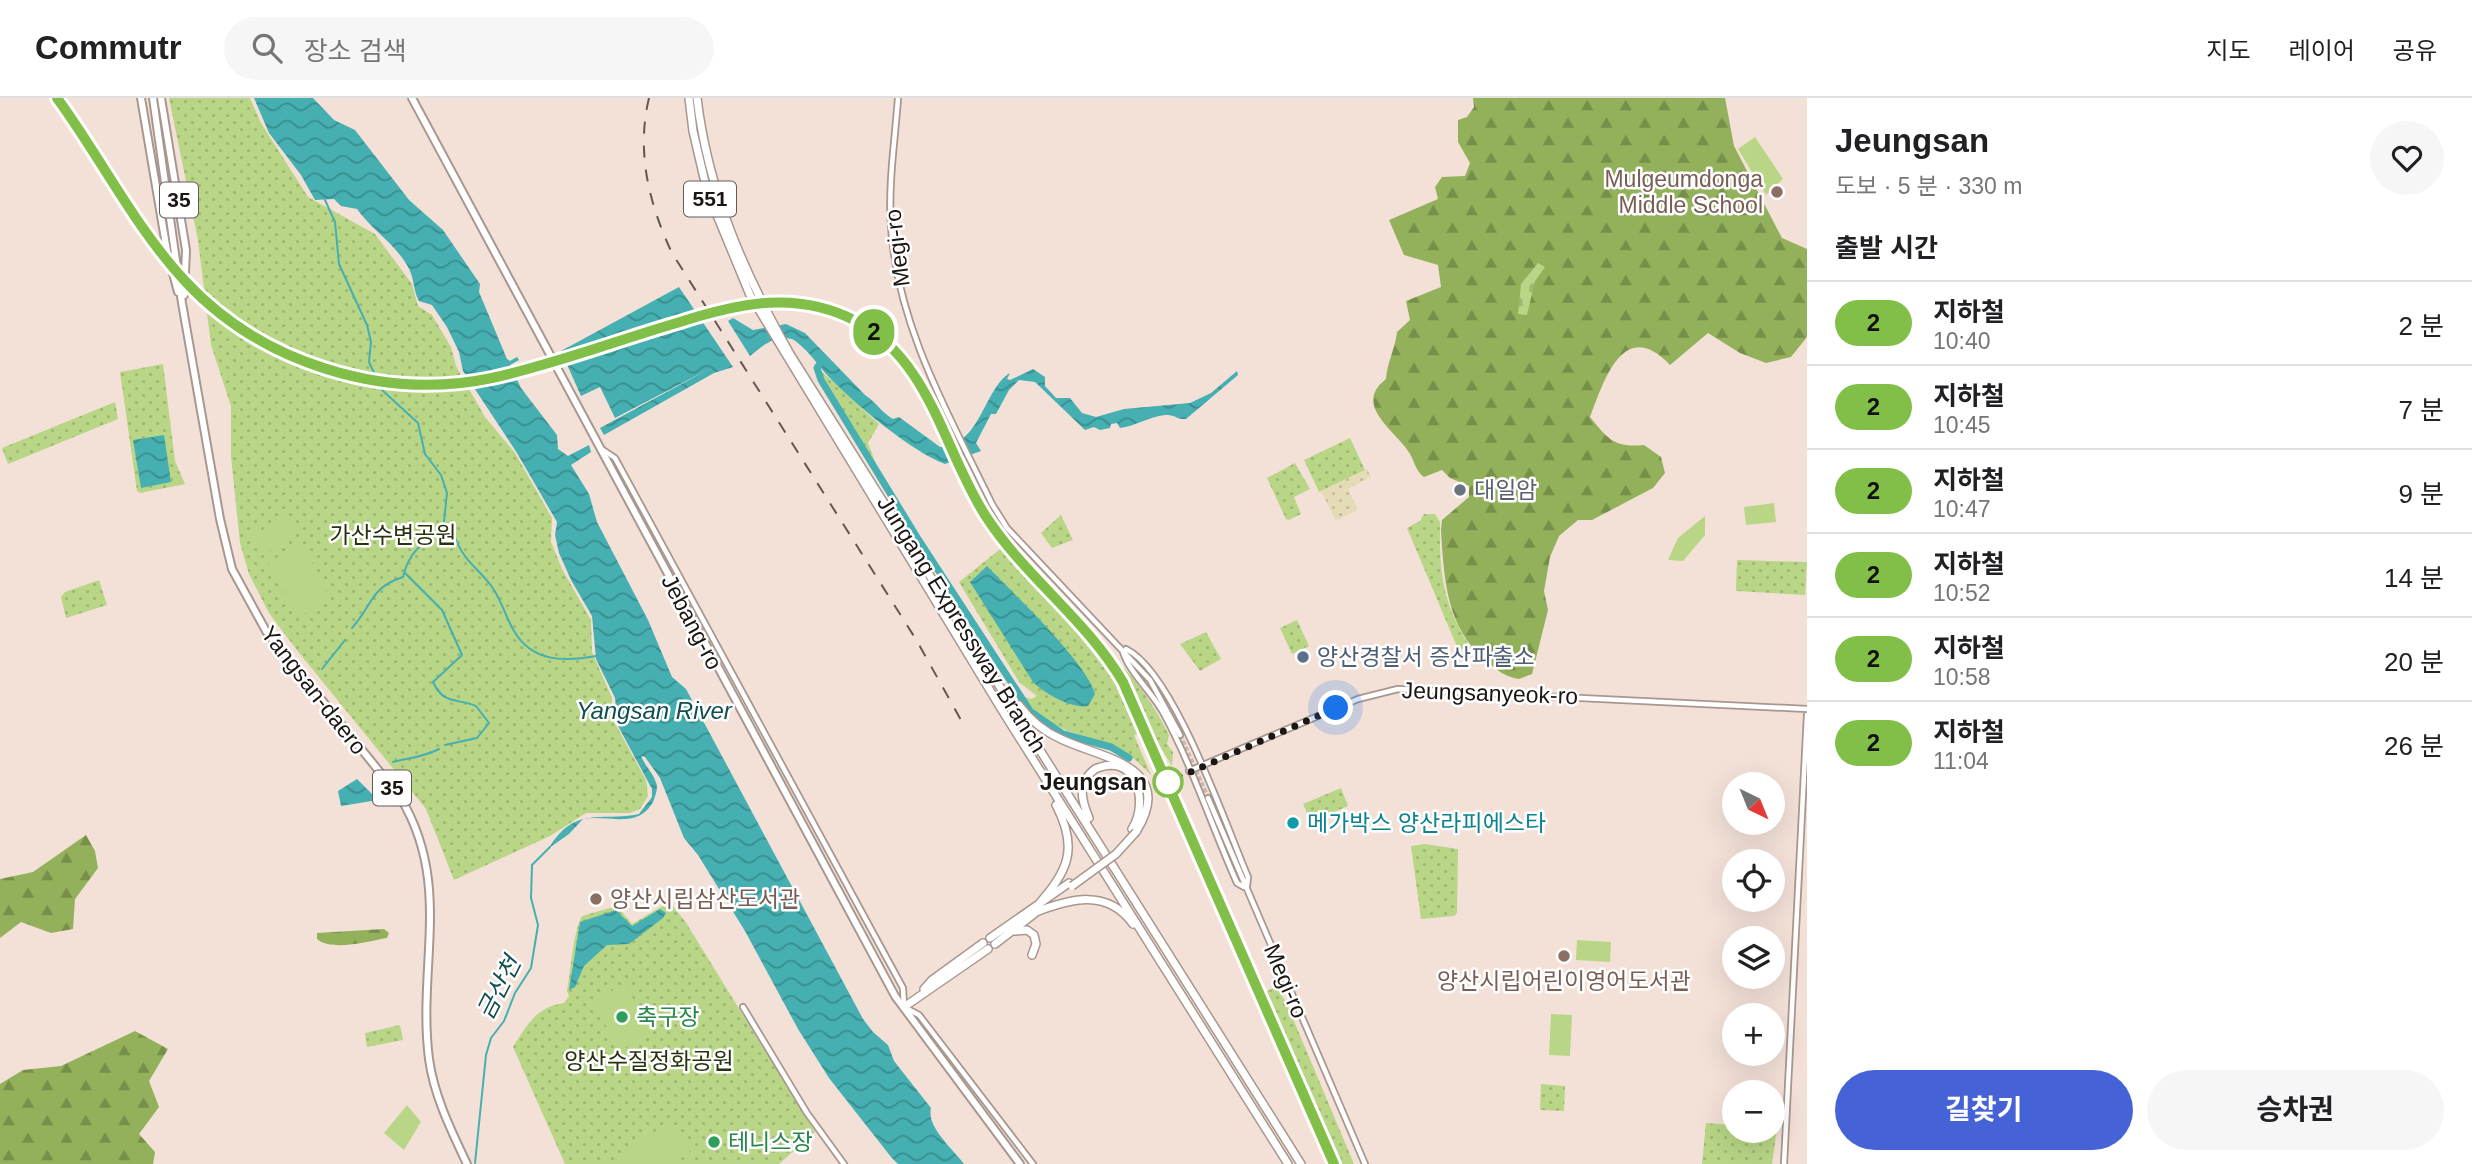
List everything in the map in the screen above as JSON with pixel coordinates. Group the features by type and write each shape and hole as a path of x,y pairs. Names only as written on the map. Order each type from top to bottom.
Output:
{"highway":[{"name":"Jungang Expressway Branch","path":"689,98 693,131 707,191 752,294 1021,740 1287,1164"},
{"name":"Jungang Expressway Branch","path":"697,98 700,126 720,208 752,294"},
{"name":"Jungang Expressway Branch","path":"786,353 929,570 1300,1164"},
{"path":"929,570 938,579 1011,694 1034,722 1062,740 1115,757 1136,772 1143,783 1146,799 1144,816 1116,854 1070,885 1037,909 993,941 1011,932 1037,909 1063,874 1068,858 1069,839 1064,819 1023,749 1021,740"},
{"path":"1131,892 1129,883 1083,805 1082,787 1095,769 1114,766 1134,778 1139,786 1141,808 1134,830"},
{"path":"1037,909 1070,899 1086,898 1118,909 1139,933 1214,1048"},
{"path":"1011,932 1027,930 1034,935 1037,944 1032,955"},
{"path":"904,1007 985,946"}],"main road":[{"name":"35","path":"141,98 167,251 182,303"},
{"name":"35","path":"153,98 182,303"},
{"name":"35","path":"161,98 186,250 187,272 182,303"},
{"name":"Jebang-ro","path":"412,98 850,915 904,1007 1020,1164"},
{"name":"Yangsan-daero","path":"182,303 188,323 224,537 240,587 266,631 400,797 415,825 430,884 429,1058 440,1103 467,1164"},
{"path":"430,884 438,897"}],"street":[{"name":"Megi-ro","path":"898,98 891,198 898,276 916,343 955,429 1007,528 1122,648"},
{"path":"596,445 615,458 903,988 904,1007 919,1015 1033,1164"},
{"path":"1122,648 1150,680 1180,735"},
{"path":"1122,648 1132,653 1155,677 1188,736 1248,877 1247,888 1237,883 1156,699 1126,662 1122,648"},
{"name":"Jeungsanyeok-ro","path":"1189,771 1358,699 1398,690 1807,709"},
{"path":"1784,1164 1797,859 1807,715"},
{"path":"1177,743 1184,742 1188,736"},
{"path":"1201,798 1205,793 1212,794"},
{"name":"Megi-ro","path":"1208,798 1365,1164"},
{"path":"743,1007 807,1113 844,1164"}],"green space":[{"name":"가산수변공원","path":"169,98 250,98 261,123 308,197 375,234 412,284 418,306 432,315 451,347 456,366 485,417 515,453 552,518 551,542 562,569 591,620 592,652 612,698 612,718 646,780 648,796 640,809 630,813 586,813 550,836 454,880 426,809 269,613 249,574 240,543 231,457 231,406 211,345 198,240"},
{"path":"1473,98 1725,98 1734,146 1782,238 1807,249 1807,337 1791,357 1766,363 1740,353 1708,333 1670,365 1654,352 1640,347 1628,350 1609,371 1590,417 1612,440 1625,445 1644,445 1661,457 1665,473 1653,488 1592,520 1578,520 1559,536 1550,557 1544,591 1548,610 1532,674 1519,679 1509,677 1498,670 1473,648 1455,618 1450,601 1444,566 1442,520 1469,497 1469,486 1450,478 1442,470 1424,477 1421,475 1410,454 1380,418 1373,399 1376,389 1386,379 1397,332 1410,320 1406,301 1441,287 1438,265 1404,255 1389,220 1438,199 1435,187 1442,177 1465,176 1470,163 1458,142 1458,120 1467,117 1474,107"},
{"path":"1755,137 1783,179 1766,195 1738,149"},
{"path":"1538,263 1545,267 1535,281 1527,315 1518,314 1521,284"},
{"path":"163,364 175,461 185,484 140,493 137,491 120,372"},
{"path":"820,370 879,424 868,443 877,467 822,379"},
{"path":"115,402 118,419 8,464 2,448"},
{"path":"1350,438 1365,470 1319,492 1304,460"},
{"path":"1295,463 1310,489 1294,497 1301,514 1289,520 1286,519 1267,478"},
{"path":"1774,503 1776,522 1746,525 1744,507"},
{"path":"1424,514 1435,514 1440,522 1440,558 1445,588 1454,617 1471,648 1458,649 1407,528 1420,521"},
{"path":"1061,515 1073,540 1052,548 1041,533"},
{"path":"1705,516 1705,535 1683,561 1668,560 1678,538"},
{"path":"286,517 296,537 263,554 253,535"},
{"path":"303,545 331,600 296,618 268,562"},
{"path":"1004,546 1072,618 1082,623 1095,636 1141,689 1169,735 1167,744 1173,752 1172,766 1151,732 1134,735 1151,775 1117,748 1052,724 1022,696 1031,699 1037,696 1019,682 959,582"},
{"path":"1737,560 1807,562 1805,595 1736,591"},
{"path":"99,580 107,605 66,618 61,597 65,592"},
{"path":"1297,620 1309,646 1292,654 1280,628"},
{"path":"1206,632 1221,659 1200,671 1180,644"},
{"path":"1341,788 1348,806 1311,822 1303,804"},
{"path":"86,835 95,851 98,868 75,899 73,929 51,933 21,922 0,938 0,879 33,872"},
{"path":"1425,844 1458,849 1457,913 1454,916 1421,919 1411,846"},
{"name":"양산수질정화공원","path":"671,904 685,921 815,1132 779,1164 565,1164 513,1047 533,1018 546,1008 564,1003 569,996 567,991 576,932 582,916 617,906 632,924 664,905"},
{"path":"384,929 389,933 387,938 361,943 332,945 317,939 317,933"},
{"path":"1577,940 1611,942 1610,962 1576,960"},
{"name":"축구장","path":"624,984 653,1031 621,1050 592,1003"},
{"path":"1276,987 1286,1002 1354,1164 1337,1164 1262,993"},
{"path":"1551,1014 1572,1015 1570,1056 1549,1055"},
{"path":"400,1025 403,1040 367,1047 365,1033"},
{"path":"135,1031 168,1049 149,1081 159,1107 139,1134 155,1152 153,1164 0,1164 0,1084 23,1070 61,1066"},
{"path":"1541,1084 1565,1086 1564,1111 1540,1110"},
{"path":"407,1105 421,1122 404,1150 384,1133"},
{"path":"672,1122 691,1153 669,1161 625,1164 619,1154 624,1149"},
{"path":"1706,1123 1722,1124 1722,1143 1775,1143 1772,1164 1702,1164"}],"sand":[{"path":"1367,469 1371,477 1348,489 1358,510 1336,521 1321,491"}],"water":[{"name":"Yangsan River","path":"254,98 313,98 334,120 355,130 409,200 443,230 480,284 479,292 507,359 510,361 517,357 519,360 510,365 521,388 557,435 558,449 568,456 589,445 591,452 571,465 589,494 597,522 648,620 672,677 686,689 863,1019 888,1045 894,1061 931,1108 932,1123 936,1130 964,1164 898,1164 829,1078 798,1029 745,931 698,855 684,838 660,778 645,757 641,756 657,786 653,802 646,811 631,818 593,818 639,814 652,797 652,789 618,726 615,698 596,659 592,616 559,553 555,535 557,522 517,453 463,371 459,352 447,327 432,305 419,301 410,270 401,257 357,209 341,206 334,199 315,200 301,175 269,133"},
{"path":"679,287 733,367 714,373 604,435 600,428 713,367 615,418 600,387 581,396 561,351"},
{"path":"733,318 753,330 786,324 805,333 885,413 893,419 899,417 940,447 964,438 973,428 1001,380 1010,373 1007,379 1010,380 1033,369 1045,377 1045,386 1056,398 1070,398 1082,413 1096,417 1124,409 1190,403 1211,393 1237,371 1238,375 1186,419 1165,415 1120,428 1117,423 1111,424 1110,428 1100,430 1094,427 1085,430 1035,382 1019,380 1009,390 996,414 991,414 976,443 981,451 945,464 916,449 867,412 794,340 776,339 750,356 728,321"},
{"path":"164,435 171,482 141,488 133,440"},
{"path":"987,566 1047,628 1078,665 1095,694 1088,706 1059,700 1033,682 970,582"},
{"path":"357,779 378,800 341,806 338,791"},
{"path":"582,820 569,834 549,848 569,826"},
{"path":"660,909 666,913 663,918 629,944 607,945 584,966 575,987 569,990 580,922 616,910 632,926"}],"waterway":[{"path":"325,200 335,222 339,264 367,325 371,342 369,362 382,390 418,423 425,454 441,475 447,493 443,531 417,549 403,577 378,591 352,628"},
{"path":"819,365 817,368 821,380 918,539 1030,711 1063,734 1111,747 1129,758"},
{"path":"444,532 454,535 467,558 495,592 514,631 530,649 561,659 596,656"},
{"path":"405,573 442,610 462,655 433,682 437,690 447,698 476,706 489,723 477,738 445,745"},
{"path":"322,669 345,640"},
{"path":"393,762 422,756 439,749"},
{"name":"금산천","path":"475,1163 486,1055 491,1038 504,1021 515,993 531,968 538,925 531,898 532,865 550,847"}],"tunnel":[{"path":"1180,735 1208,798"}],"railway":[{"path":"57,98 157,246 204,298 238,326 276,348 316,365 358,377 402,383 446,384 490,378 554,362 725,309 770,302 815,305 837,312 883,339 899,353 919,378 966,479 987,517 1022,562 1096,645 1128,692 1334,1164"},
{"path":"649,98 645,118 644,158 651,197 672,253 917,641 962,722"}],"metro line":[{"name":"2","path":"57,98 155,245 202,298 223,316 258,339 289,355 338,373 412,384 491,378 702,315 761,302 786,301 816,305 854,320 881,337 908,364 925,391 964,478 987,518 1013,551 1090,634 1123,682 1334,1164"}],"place":[{"name":"Mulgeumdonga Middle School","path":"1777,192"},
{"name":"대일암","path":"1460,490"},
{"name":"양산경찰서 증산파출소","path":"1303,657"},
{"name":"Jeungsan","path":"1168,782"},
{"name":"메가박스 양산라피에스타","path":"1293,823"},
{"name":"양산시립삼산도서관","path":"596,899"},
{"name":"양산시립어린이영어도서관","path":"1564,956"},
{"name":"축구장","path":"622,1017"},
{"name":"테니스장","path":"714,1142"}],"route":[{"path":"1168,782 1336,708"}]}
